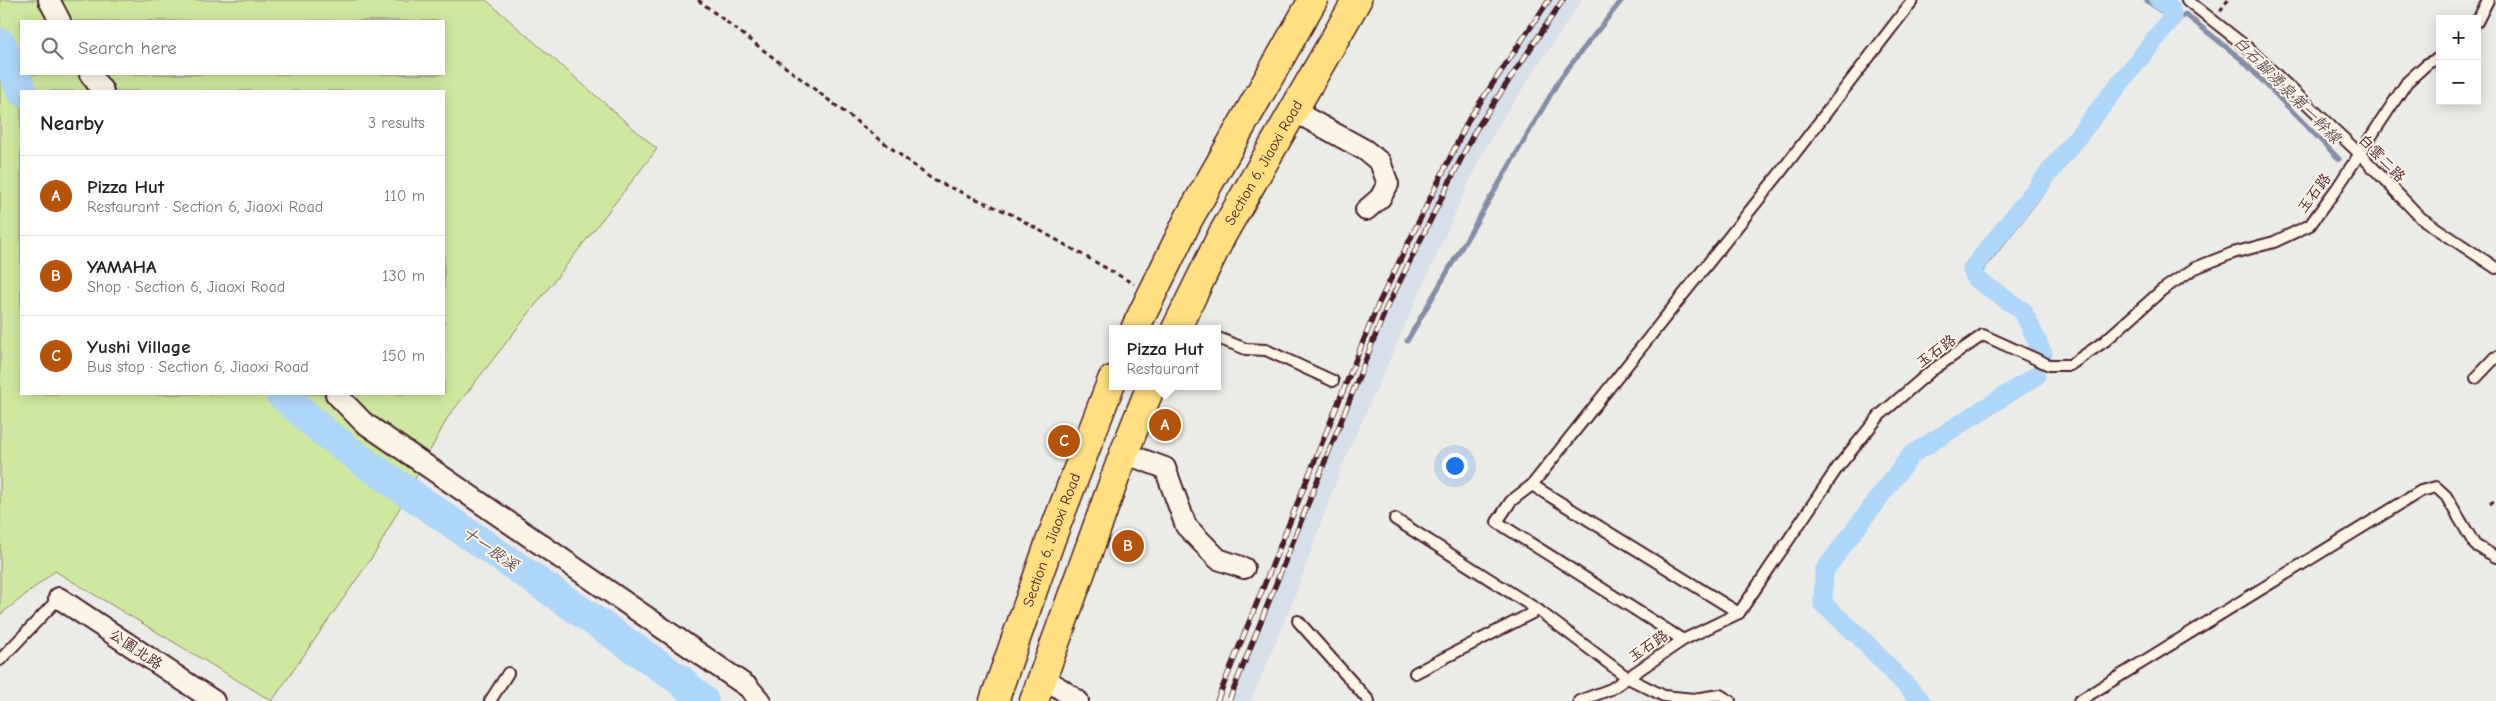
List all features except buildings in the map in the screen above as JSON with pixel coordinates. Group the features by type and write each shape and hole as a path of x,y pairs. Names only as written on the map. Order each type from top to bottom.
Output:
{"main road":[{"path":"1137,325 1150,293 1189,218 1313,0"},
{"name":"Section 6, Jiaoxi Road","path":"1180,325 1222,235 1292,110 1357,0"},
{"name":"Section 6, Jiaoxi Road","path":"994,701 1051,539 1109,388"},
{"path":"1038,689 1124,453 1149,390"}],"street":[{"path":"49,0 59,20"},
{"path":"91,75 102,90"},
{"path":"1292,110 1364,150 1380,162 1388,184 1380,198 1366,210"},
{"path":"337,395 363,422 748,686 760,701"},
{"path":"1124,453 1165,468 1186,526 1218,559 1244,568"},
{"name":"公園北路","path":"59,598 214,701"},
{"path":"1038,689 1078,701"}],"lane":[{"path":"1683,640 1497,522 1511,501 1532,485 1779,174 1914,0"},
{"name":"白雲二路","path":"2187,0 2249,49 2359,153 2421,218 2496,268"},
{"path":"2480,15 2488,0"},
{"path":"2359,153 2407,82 2428,63 2436,60"},
{"name":"玉石路","path":"1579,701 1612,689 1683,640 1739,613 1838,467 1880,415 1931,371 1983,336 2048,365 2070,365 2106,341 2162,290 2195,268 2233,252 2274,242 2310,225 2359,153"},
{"path":"1221,339 1246,349 1266,350 1333,381"},
{"path":"2476,378 2496,357"},
{"path":"1532,485 1739,613"},
{"path":"2079,701 2421,491 2436,487 2446,496 2475,545 2496,557"},
{"path":"1395,520 1538,610 1628,678 1664,696 1694,699 1720,694 1730,701"},
{"path":"0,660 59,598"},
{"path":"1415,673 1538,610"},
{"path":"1298,622 1369,701"},
{"path":"490,701 508,673"}],"path":[{"path":"698,0 933,180 1011,214 1150,293"},
{"path":"2490,504 2496,499"}],"shaded area":[{"path":"1546,0 1582,0 1502,119 1478,162 1341,468 1296,593 1251,701 1229,701 1465,120"}],"green space":[{"path":"0,0 486,0 657,149 448,417 377,550 272,701 55,571 0,615"}],"waterway":[{"path":"1407,341 1561,77 1622,0"},
{"name":"白石腳湧泉第一幹線","path":"2146,0 2176,22 2185,14 2241,59 2339,159"},
{"path":"2043,354 2023,311 1975,278 1972,269 2172,18 2171,9 2159,0"},
{"path":"1975,278 2176,22"},
{"name":"十一股溪","path":"0,43 22,90"},
{"path":"1921,701 1859,636 1823,604 1824,571 1911,455 2036,376"},
{"name":"十一股溪","path":"282,395 323,431 364,462 680,680 703,701"}],"railway":[{"path":"1217,701 1378,305 1469,119 1549,0"},
{"path":"1229,701 1386,309 1475,131 1563,0"}],"place":[{"name":"Pizza Hut","path":"1165,425"},
{"name":"Yushi Village","path":"1064,441"},
{"name":"YAMAHA","path":"1128,546"}]}
